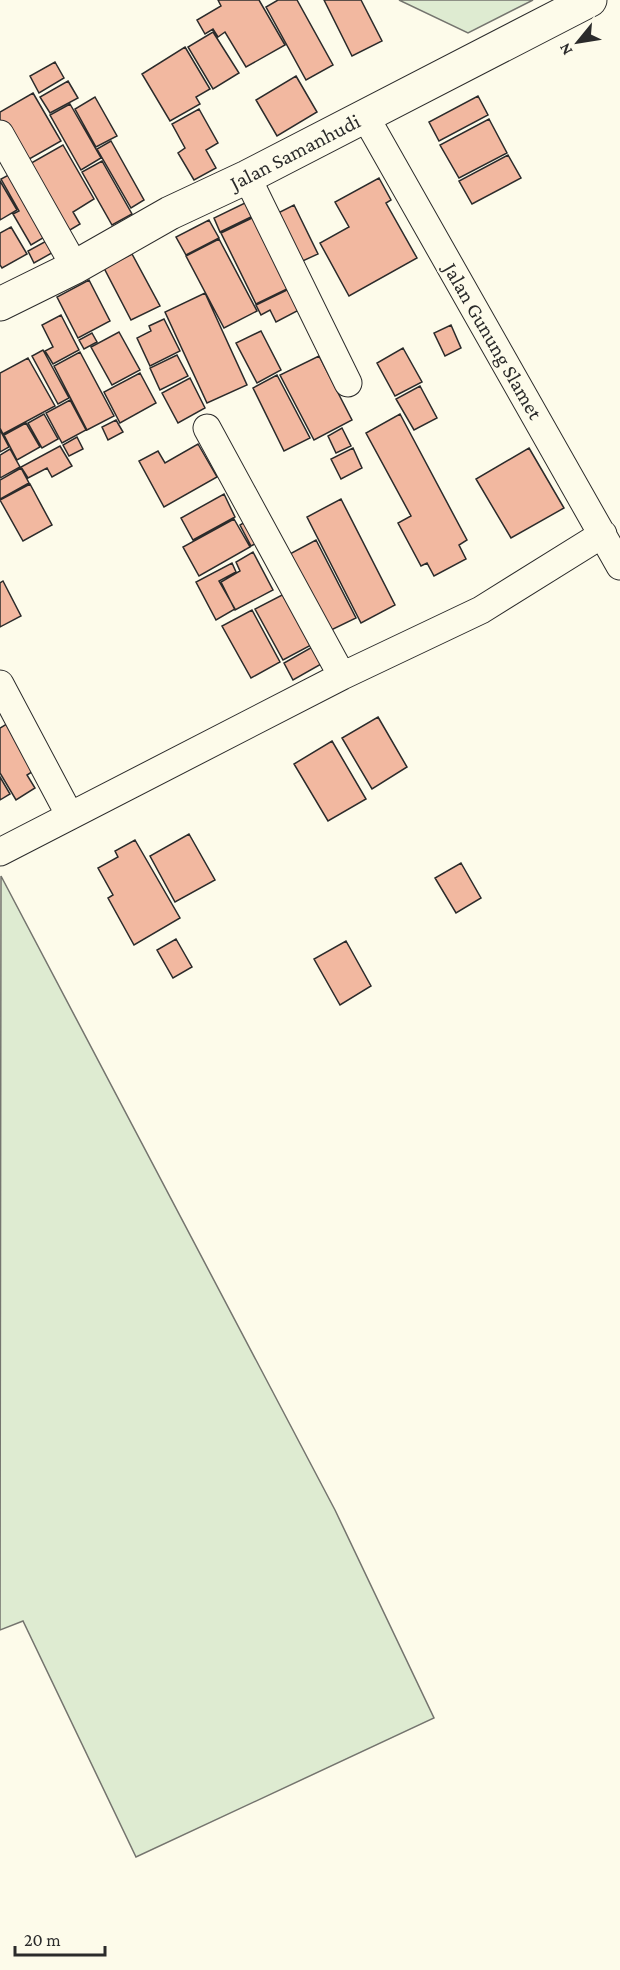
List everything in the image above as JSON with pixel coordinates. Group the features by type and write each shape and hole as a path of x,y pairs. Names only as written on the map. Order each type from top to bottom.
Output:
{"street":[{"name":"Jalan Samanhudi","path":"0,304 75,267 170,213 247,177 590,0"},
{"name":"Jalan Gunung Slamet","path":"365,116 620,566"},
{"path":"0,134 75,267"},
{"path":"247,177 348,383"},
{"path":"207,428 342,676"},
{"path":"0,852 342,676 481,610 603,534"},
{"path":"0,684 70,816"}],"green space":[{"path":"399,0 533,0 468,33"},
{"path":"1,876 335,1510 434,1718 136,1857 23,1621 0,1630"}],"building":[{"path":"218,0 259,0 285,45 246,67 225,32 218,37 213,29 205,34 197,20 221,6"},
{"path":"278,0 297,0 333,65 306,80 266,7"},
{"path":"324,0 361,0 382,41 352,56"},
{"path":"213,32 239,73 213,89 188,47"},
{"path":"185,47 210,89 196,97 200,104 170,121 142,74"},
{"path":"55,62 64,78 39,93 30,76"},
{"path":"296,76 317,112 277,136 256,100"},
{"path":"68,81 78,98 50,113 40,97"},
{"path":"33,93 61,141 24,162 0,120 0,112"},
{"path":"478,96 488,115 439,141 429,122"},
{"path":"95,97 117,136 96,147 75,109"},
{"path":"70,104 101,158 81,170 50,115"},
{"path":"199,109 218,143 206,150 216,168 194,180 178,153 185,148 172,124"},
{"path":"489,119 507,153 459,178 440,145"},
{"path":"111,141 144,200 131,208 97,149"},
{"path":"63,145 94,199 73,212 80,224 65,233 26,166"},
{"path":"508,155 521,178 472,204 459,181"},
{"path":"102,161 132,214 112,225 82,172"},
{"path":"18,170 53,232 31,245 13,214 19,211 1,179"},
{"path":"379,178 391,200 386,203 417,258 349,296 320,243 349,227 335,202"},
{"path":"0,181 17,210 0,220"},
{"path":"247,202 253,216 220,232 214,218"},
{"path":"294,205 318,254 296,264 272,216"},
{"path":"254,217 289,288 256,304 221,233"},
{"path":"209,220 219,238 186,255 176,237"},
{"path":"11,227 27,254 2,268 0,265 0,233"},
{"path":"50,239 57,250 34,263 28,251"},
{"path":"219,239 257,311 224,328 186,256"},
{"path":"132,254 160,306 131,320 104,268"},
{"path":"89,280 110,321 78,338 57,297"},
{"path":"289,289 299,310 276,322 270,310 261,315 256,305"},
{"path":"205,293 247,385 207,403 165,312"},
{"path":"61,315 79,350 53,364 45,351 53,347 42,325"},
{"path":"164,319 180,351 150,366 137,338 151,331 149,326"},
{"path":"451,325 461,348 445,356 434,333"},
{"path":"261,331 281,370 257,383 236,343"},
{"path":"119,332 140,370 112,385 91,347"},
{"path":"92,333 97,342 84,349 79,340"},
{"path":"403,348 422,382 395,396 377,363"},
{"path":"43,350 69,398 58,404 32,356"},
{"path":"80,352 114,416 87,430 54,366"},
{"path":"177,355 188,376 160,390 150,368"},
{"path":"319,356 352,420 314,440 280,375"},
{"path":"28,358 55,406 3,434 0,428 0,373"},
{"path":"140,373 156,403 120,423 104,392"},
{"path":"277,375 310,438 284,451 253,388"},
{"path":"190,378 205,408 178,423 162,393"},
{"path":"420,386 437,418 414,430 396,399"},
{"path":"70,400 86,430 62,443 46,413"},
{"path":"44,414 58,439 42,448 28,423"},
{"path":"400,414 467,540 459,545 466,559 434,576 427,563 421,566 398,523 411,516 366,433"},
{"path":"116,420 123,432 108,440 102,427"},
{"path":"26,423 40,447 17,460 4,435"},
{"path":"342,428 351,446 336,453 328,436"},
{"path":"0,430 9,447 0,452"},
{"path":"77,437 83,449 69,456 63,445"},
{"path":"198,444 217,477 164,507 139,461 158,451 165,463"},
{"path":"60,446 72,466 52,477 47,468 28,478 21,467"},
{"path":"353,448 362,468 341,479 331,459"},
{"path":"529,448 564,508 511,538 476,479"},
{"path":"10,449 20,467 0,478 0,455"},
{"path":"21,468 29,483 0,499 0,480"},
{"path":"30,484 52,525 23,541 0,500"},
{"path":"224,494 235,517 193,540 181,518"},
{"path":"341,499 395,605 361,623 307,517"},
{"path":"234,519 250,547 199,576 183,547"},
{"path":"250,519 262,540 251,546 240,525"},
{"path":"316,540 356,618 325,633 286,556"},
{"path":"253,552 273,590 235,610 221,582 240,571 236,562"},
{"path":"232,563 236,572 219,581 235,609 216,620 196,582"},
{"path":"3,581 21,616 0,627 0,583"},
{"path":"286,593 313,644 283,660 255,609"},
{"path":"252,610 280,662 251,678 222,626"},
{"path":"314,646 323,663 293,680 284,663"},
{"path":"378,717 407,767 372,789 342,738"},
{"path":"10,722 38,768 27,775 35,788 16,800 0,773 0,728"},
{"path":"332,741 366,799 328,821 294,764"},
{"path":"0,777 10,794 0,800"},
{"path":"189,834 215,880 175,902 150,856"},
{"path":"135,840 180,918 134,945 108,898 113,895 98,868 118,857 115,851"},
{"path":"461,863 481,898 456,913 435,878"},
{"path":"176,939 192,967 173,978 157,950"},
{"path":"346,941 371,986 340,1005 314,959"}]}
